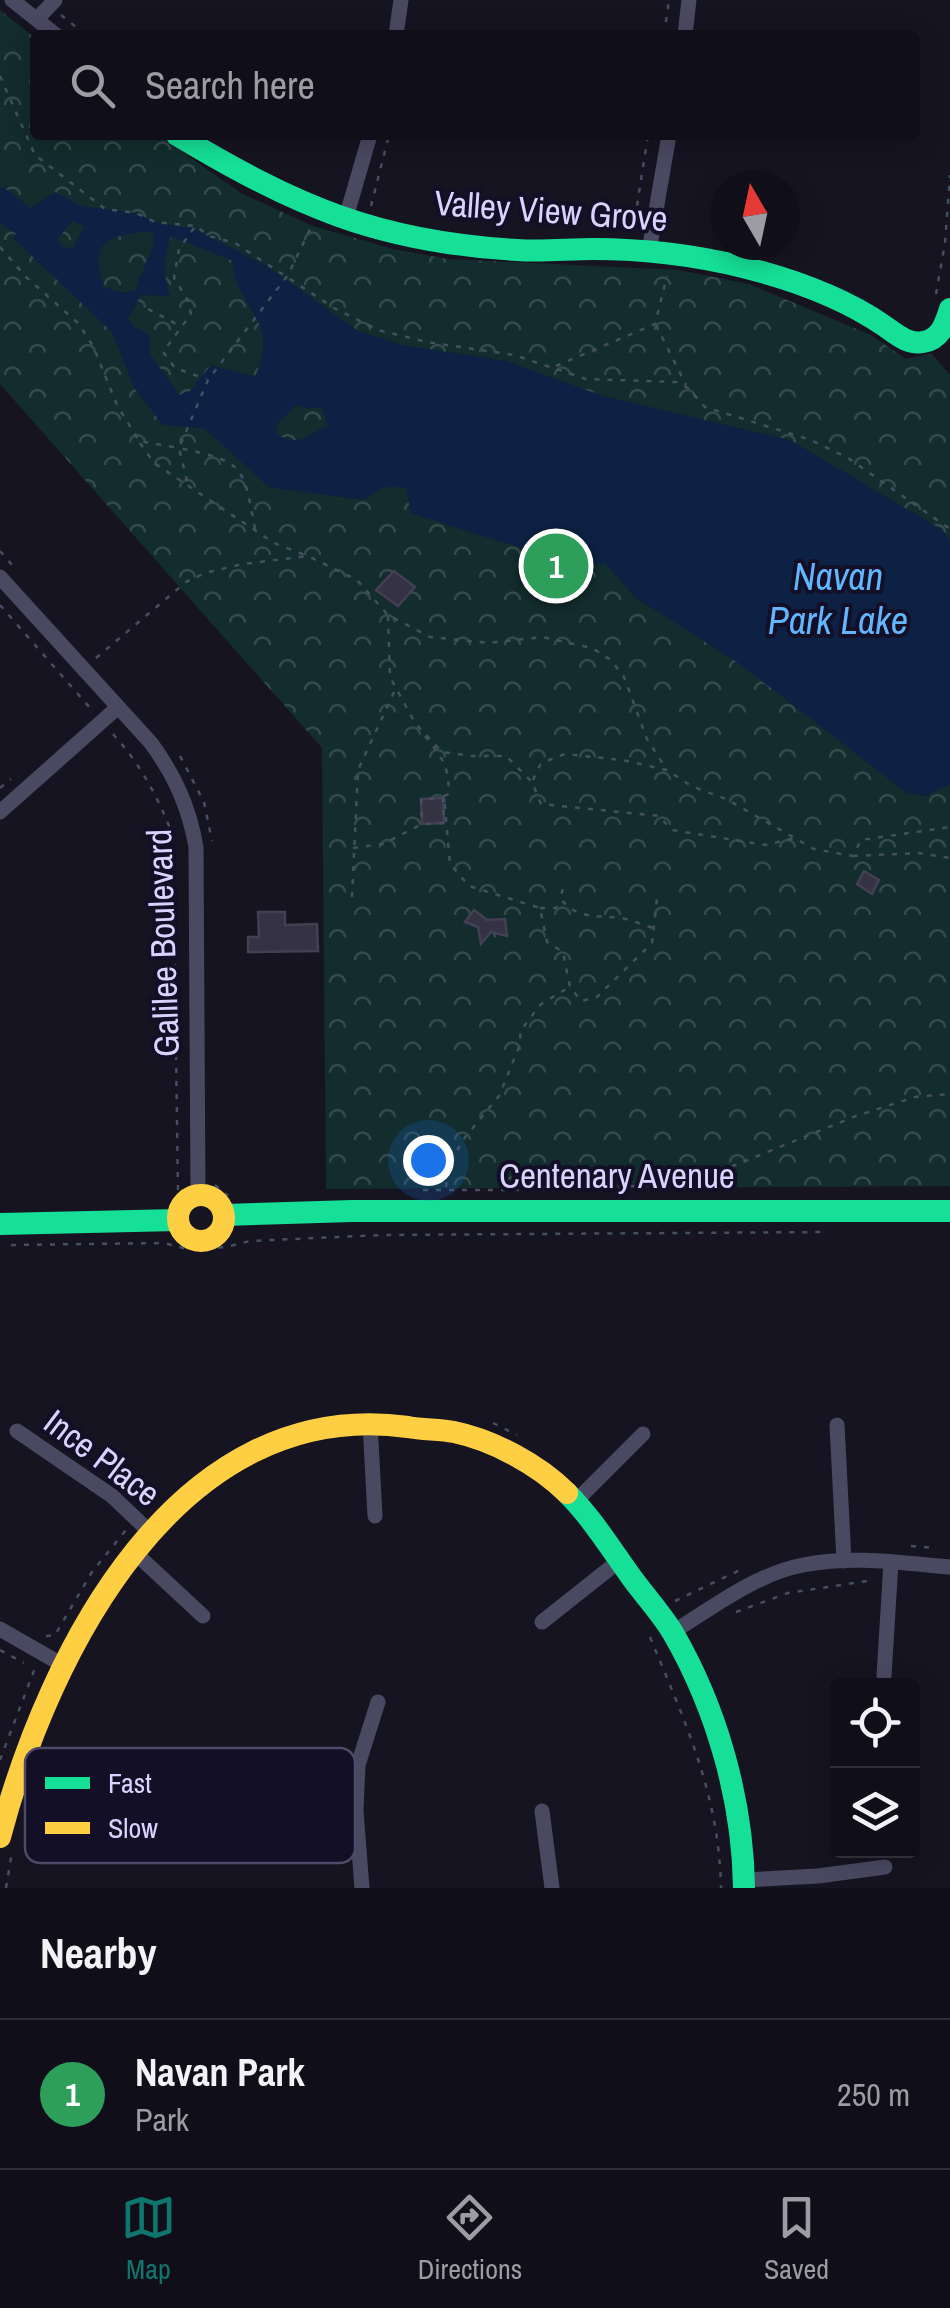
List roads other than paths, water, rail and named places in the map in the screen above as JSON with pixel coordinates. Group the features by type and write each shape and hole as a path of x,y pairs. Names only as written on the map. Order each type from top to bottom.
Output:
{"street":[{"path":"12,0 50,30"},
{"path":"397,30 401,0"},
{"path":"685,30 689,0"},
{"path":"36,19 52,3"},
{"name":"Valley View Grove","path":"185,140 318,211 348,212 432,241 519,250 658,246 766,273 875,320 908,342 926,342 942,333 942,304"},
{"path":"348,212 369,140"},
{"path":"658,246 669,140"},
{"name":"Galilee Boulevard","path":"0,577 170,769 192,820 196,847 188,1195"},
{"path":"0,812 117,708"},
{"path":"188,1195 212,1198 224,1215 222,1230 204,1242 189,1238 178,1220 188,1195"},
{"name":"Centenary Avenue","path":"224,1215 352,1211 950,1211"},
{"path":"0,1224 178,1220"},
{"path":"370,1423 375,1516"},
{"path":"29,1748 61,1664 134,1552 144,1526 231,1464 267,1447 328,1429 370,1423 461,1433 544,1473 576,1501 672,1632 716,1728 735,1799 744,1884 885,1867"},
{"path":"837,1425 844,1560"},
{"name":"Ince Place","path":"16,1431 112,1496 144,1526"},
{"path":"576,1501 643,1434"},
{"path":"134,1552 203,1616"},
{"path":"672,1632 749,1585 800,1565 844,1560 950,1568"},
{"path":"542,1622 619,1561"},
{"path":"884,1676 891,1562"},
{"path":"0,1629 61,1664"},
{"path":"362,1888 356,1811 358,1765 378,1702"},
{"path":"6,1843 15,1785 25,1759"},
{"path":"15,1785 25,1787"},
{"path":"542,1810 552,1888"}],"water":[{"name":"Navan Park Lake","path":"55,192 81,206 136,213 155,222 194,229 270,268 358,331 402,345 506,361 603,396 790,440 942,530 950,539 950,784 926,796 907,793 737,662 636,598 605,563 583,568 411,513 406,488 384,487 363,500 269,487 204,428 163,425 135,389 112,332 14,239 24,213","holes":["72,221 85,226 73,248 62,247 58,239","147,231 154,234 136,290 123,293 103,287 99,260 104,244 120,236","171,236 231,260 239,288 262,332 263,351 255,377 211,365 190,391 179,395 150,354 150,335 128,319 141,295 170,296 165,266","296,405 321,407 328,425 292,440 276,434 277,424"]}],"waterway":[{"path":"0,203 22,220"}],"place":[{"name":"Navan Park","path":"556,566"}]}
